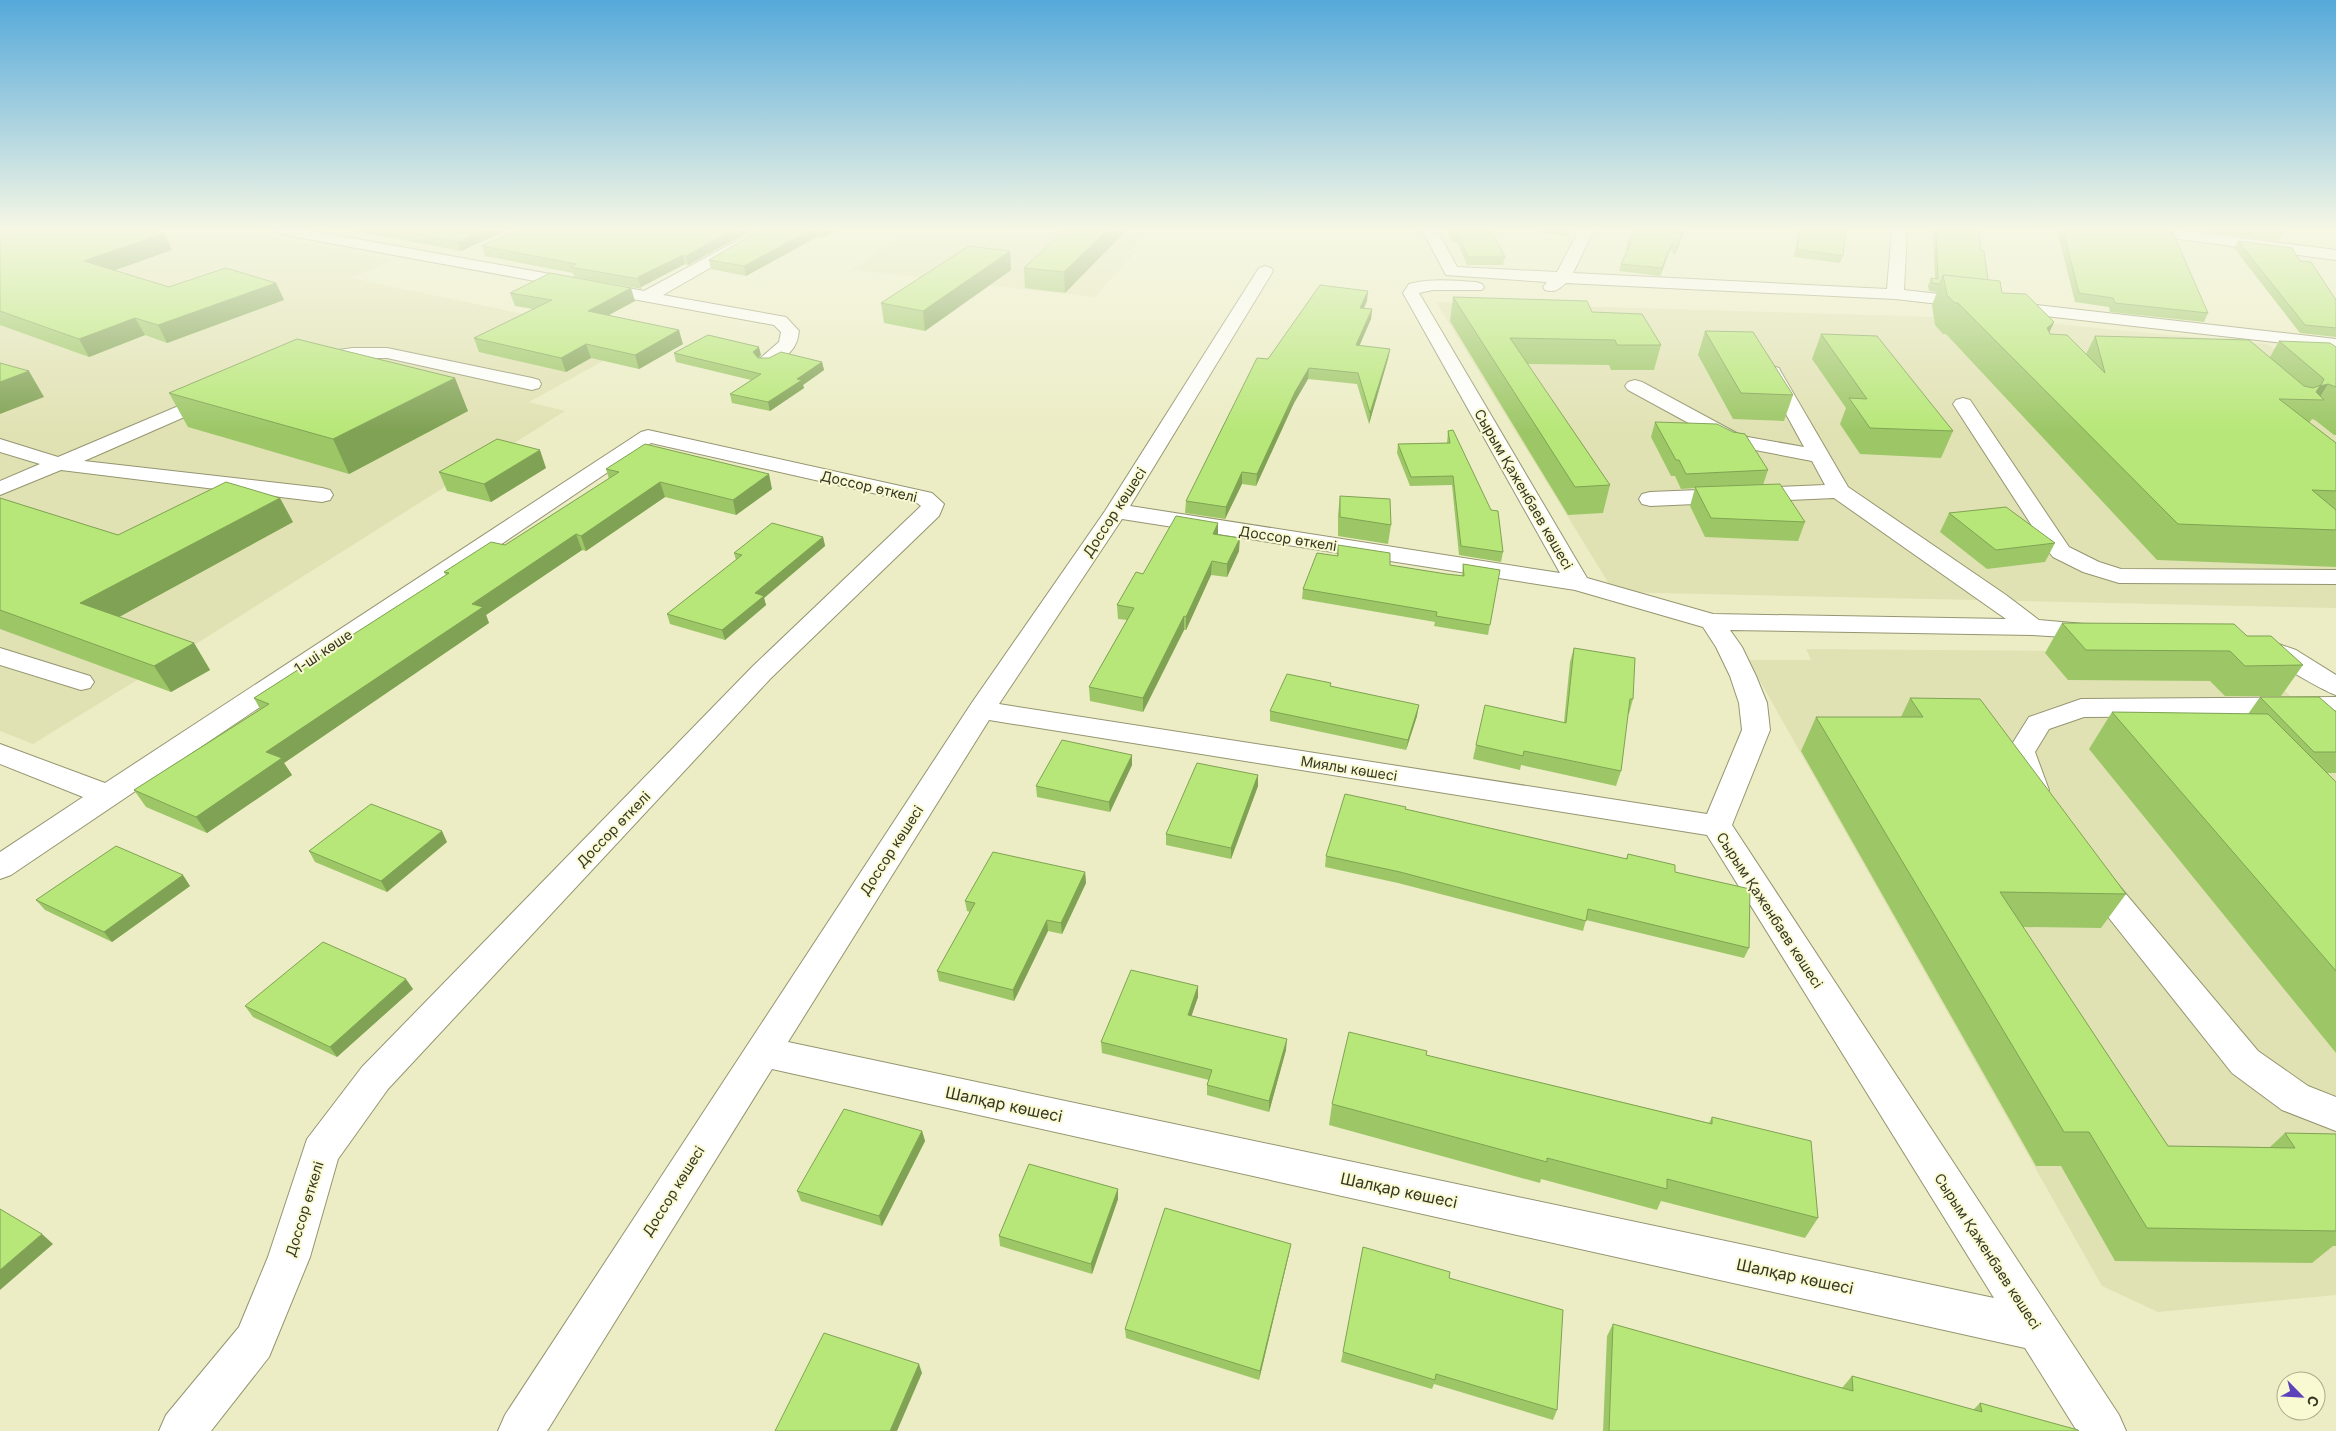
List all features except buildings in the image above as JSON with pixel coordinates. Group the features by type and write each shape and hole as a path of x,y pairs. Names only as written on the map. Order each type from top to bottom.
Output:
{"street":[{"path":"652,297 780,321 790,331 787,344 766,361"},
{"name":"Доссор көшесі","path":"521,1431 982,710 1116,511 1249,297"},
{"name":"Сырым Қаженбаев көшесі","path":"1413,297 1578,583 1712,622 1729,647 1753,703 1756,730 1716,826 2103,1431"},
{"path":"1920,297 2336,344"},
{"path":"297,363 352,352 387,353 532,384"},
{"path":"1766,360 1839,491 1997,600 2032,627"},
{"path":"1635,386 1736,441 1819,456"},
{"path":"0,489 229,390"},
{"path":"1963,404 2061,552 2091,567 2119,576 2336,577"},
{"name":"Доссор өткелі","path":"182,1431 254,1342 289,1257 321,1152 375,1078 762,672 931,511 933,504 924,498 648,436"},
{"name":"1-ші көше","path":"0,867 648,436"},
{"path":"0,445 60,464 322,495"},
{"path":"1650,499 1839,491"},
{"name":"Доссор өткелі","path":"1116,511 1578,583"},
{"path":"1712,622 2032,627 2121,632"},
{"path":"2247,642 2287,656 2336,688"},
{"path":"0,656 81,682"},
{"path":"2042,813 2021,752 2039,723 2081,708 2336,706"},
{"name":"Миялы көшесі","path":"982,710 1716,826"},
{"path":"0,753 106,795"},
{"path":"2073,851 2245,1062 2296,1098 2336,1114"},
{"name":"Шалқар көшесі","path":"762,1052 2037,1329"}],"shaded area":[{"path":"0,297 441,297 643,339 529,402 565,411 207,637 33,744 0,731"},
{"path":"1436,302 2004,319 2267,344 2336,389 2336,608 1614,592"},
{"path":"1806,649 2219,652 2256,663 2324,728 2336,730 2336,1295 2158,1312 2102,1286 1748,660 1811,660"}]}
